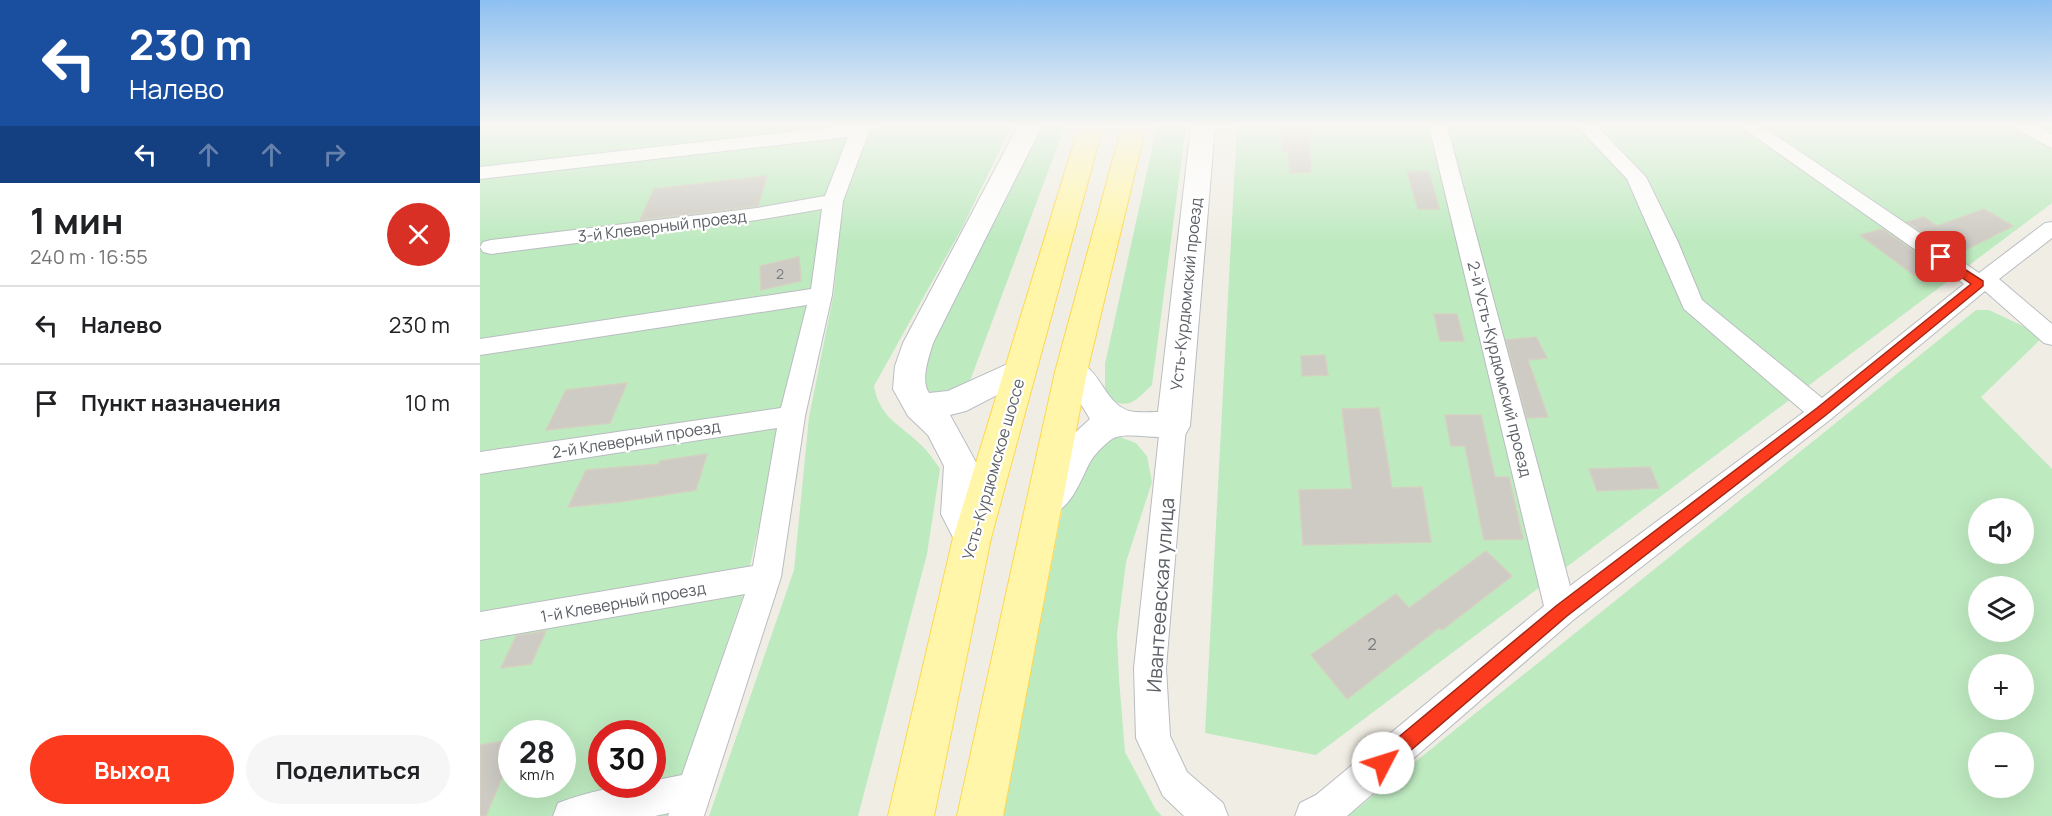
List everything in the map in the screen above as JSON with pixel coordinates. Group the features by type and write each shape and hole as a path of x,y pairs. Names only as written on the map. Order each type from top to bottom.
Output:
{"main road":[{"name":"Усть-Курдюмское шоссе","path":"911,816 972,538 1080,164"},
{"path":"980,816 1047,499 1071,372 1124,164"}],"street":[{"path":"480,172 559,164"},
{"path":"571,816 690,803 766,576 792,416 821,295 833,201 847,164"},
{"path":"972,538 959,514 961,466 941,427 920,407 909,389 911,366 918,343 1010,164"},
{"name":"Усть-Курдюмский проезд","path":"1173,426 1199,164"},
{"name":"2-й Усть-Курдюмский проезд","path":"1448,164 1562,611"},
{"path":"1623,164 1636,177 1667,242 1692,304 1822,412"},
{"path":"1806,164 1982,281 2052,337"},
{"name":"3-й Клеверный проезд","path":"491,247 757,214 833,201"},
{"path":"1313,816 1329,808 1562,611 1822,412 1982,281 2052,228"},
{"path":"480,347 821,295"},
{"path":"920,407 954,402 1021,369"},
{"path":"1071,372 1086,384 1091,396 1103,411 1123,423"},
{"name":"2-й Клеверный проезд","path":"480,463 792,416"},
{"path":"1047,499 1066,478 1079,450 1102,428 1123,423 1173,426"},
{"name":"Ивантеевская улица","path":"1173,426 1150,668 1153,738 1175,784 1210,816"},
{"name":"1-й Клеверный проезд","path":"480,626 766,576"}],"green space":[{"path":"480,164 842,164 743,596 668,816 480,816"},
{"path":"857,164 993,164 962,228 874,386 885,413 922,446 940,469 927,554 858,816 709,816 794,570 809,417 834,292 843,200"},
{"path":"1019,164 1051,164 970,381 960,392 934,395 925,388 928,346"},
{"path":"1149,164 1181,164 1152,385 1136,400 1126,404 1113,402 1105,398 1105,364"},
{"path":"1235,164 2052,164 2052,203 1316,755 1205,733"},
{"path":"1976,310 1989,310 2044,336 1981,397 2052,469 2052,816 1348,816"},
{"path":"1120,437 1136,443 1147,456 1152,482 1126,562 1117,634 1125,752 1156,810 1162,816 1002,816 1063,506 1105,438"}],"building":[{"path":"1289,164 1310,164 1311,172 1290,173"},
{"path":"1429,171 1439,209 1418,209 1407,172"},
{"path":"767,176 758,206 640,220 654,189"},
{"path":"1984,209 2013,226 1956,255 1907,222 1924,217 1937,226"},
{"path":"1882,229 1934,265 1914,275 1860,235"},
{"path":"799,257 801,281 761,290 760,266"},
{"path":"1434,314 1457,314 1464,341 1440,341"},
{"path":"1536,337 1547,358 1528,360 1548,417 1527,418 1506,340"},
{"path":"1325,355 1328,375 1302,376 1301,356"},
{"path":"627,383 610,423 546,430 566,390"},
{"path":"1379,408 1392,488 1422,487 1431,542 1303,545 1299,490 1352,489 1342,409"},
{"path":"1445,415 1481,415 1495,477 1509,477 1523,539 1484,540 1465,446 1451,446"},
{"path":"707,454 696,490 568,507 586,470 659,464 660,461"},
{"path":"1650,467 1659,488 1597,491 1589,469"},
{"path":"1486,551 1512,576 1442,630 1439,628 1347,699 1311,655 1396,594 1409,608"},
{"path":"546,631 531,664 501,668 516,636"},
{"path":"498,742 498,787 486,816 480,816 480,745"}],"route":[{"path":"1383,763 1562,611 1822,412 1979,284 1941,257"}]}
